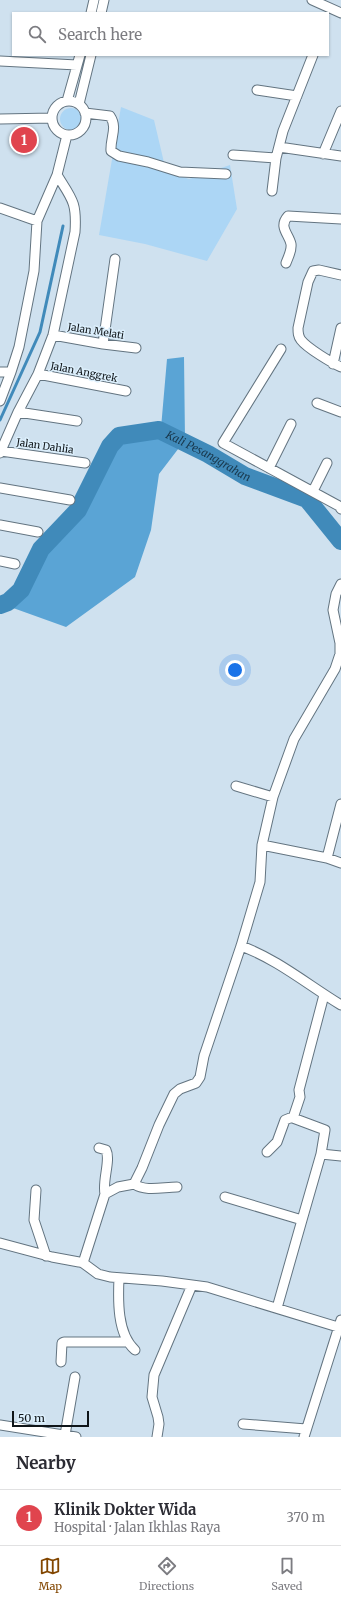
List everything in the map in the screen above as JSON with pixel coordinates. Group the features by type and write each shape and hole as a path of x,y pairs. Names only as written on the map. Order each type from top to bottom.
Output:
{"street":[{"path":"90,12 94,0"},
{"path":"101,12 104,0"},
{"path":"312,0 334,13"},
{"path":"67,102 80,56"},
{"path":"79,104 91,56"},
{"path":"272,191 276,158 279,147 313,56"},
{"path":"0,61 77,65"},
{"path":"256,90 297,96"},
{"path":"67,102 79,104 85,113 86,122 79,132 73,135 67,135 59,132 54,126 52,118 54,110 59,104 67,102"},
{"path":"323,154 341,111"},
{"path":"85,113 110,116 114,122 111,151 120,156 148,162 180,172 226,174"},
{"path":"0,119 52,118"},
{"path":"0,401 11,372 18,346 34,271 38,221 57,175 67,135"},
{"path":"279,147 341,156"},
{"path":"233,155 276,158"},
{"path":"1,452 18,412 38,374 53,335 75,232 76,215 74,202 57,175"},
{"path":"0,208 38,221"},
{"path":"286,263 291,245 285,229 285,221 288,216 341,219"},
{"path":"103,344 115,259"},
{"path":"341,276 319,270 313,271 308,282 298,328 298,335 302,341 337,366 341,328"},
{"name":"Jalan Melati","path":"53,335 136,348"},
{"path":"281,349 223,443 340,505"},
{"path":"0,372 11,372"},
{"name":"Jalan Anggrek","path":"38,374 126,391"},
{"path":"317,403 341,412"},
{"path":"18,412 77,420"},
{"path":"269,468 291,424"},
{"name":"Jalan Dahlia","path":"1,452 85,463"},
{"path":"313,491 327,462"},
{"path":"0,488 70,500"},
{"path":"0,525 38,532"},
{"path":"0,561 16,564"},
{"path":"134,1184 141,1172 159,1125 174,1094 180,1089 196,1083 200,1077 204,1056 241,946 260,882 262,845 273,797 294,739 335,669 340,654 340,643 333,602 341,584"},
{"path":"236,786 273,797"},
{"path":"327,858 341,804"},
{"path":"262,845 327,858 341,863"},
{"path":"241,946 264,955 341,1005"},
{"path":"293,1118 300,1097 299,1090 324,995"},
{"path":"267,1152 277,1142 285,1120 290,1118 325,1130 322,1154 277,1308"},
{"path":"83,1263 106,1194 105,1171 108,1157 106,1150 99,1148"},
{"path":"322,1154 341,1156"},
{"path":"106,1194 118,1187 134,1184 139,1187 146,1188 177,1187"},
{"path":"36,1190 34,1220 46,1256"},
{"path":"226,1197 302,1220"},
{"path":"0,1243 46,1256 83,1263 98,1274 119,1278 192,1285 212,1289 340,1325 305,1433 243,1424"},
{"path":"119,1278 119,1311 128,1342 135,1350"},
{"path":"157,1437 159,1424 152,1397 154,1375 192,1285"},
{"path":"61,1362 61,1347 62,1343 64,1342 128,1342"},
{"path":"65,1435 75,1377"},
{"path":"0,1425 76,1437"}],"shaded area":[{"path":"121,107 154,120 166,171 189,179 230,165 237,209 207,261 145,244 99,235"},
{"path":"71,108 79,111 82,119 79,127 71,130 63,127 60,119 63,111"},
{"path":"184,357 185,440 159,474 151,530 135,577 66,627 2,604 24,591 36,553 85,499 108,452 131,429 161,428 167,359"}],"waterway":[{"path":"0,420 40,332 63,226"},
{"name":"Kali Pesanggrahan","path":"0,605 8,602 21,590 41,549 78,510 110,446 119,436 159,430 208,454 245,476 307,499 341,541"}],"place":[{"name":"Klinik Dokter Wida","path":"24,140"}]}
